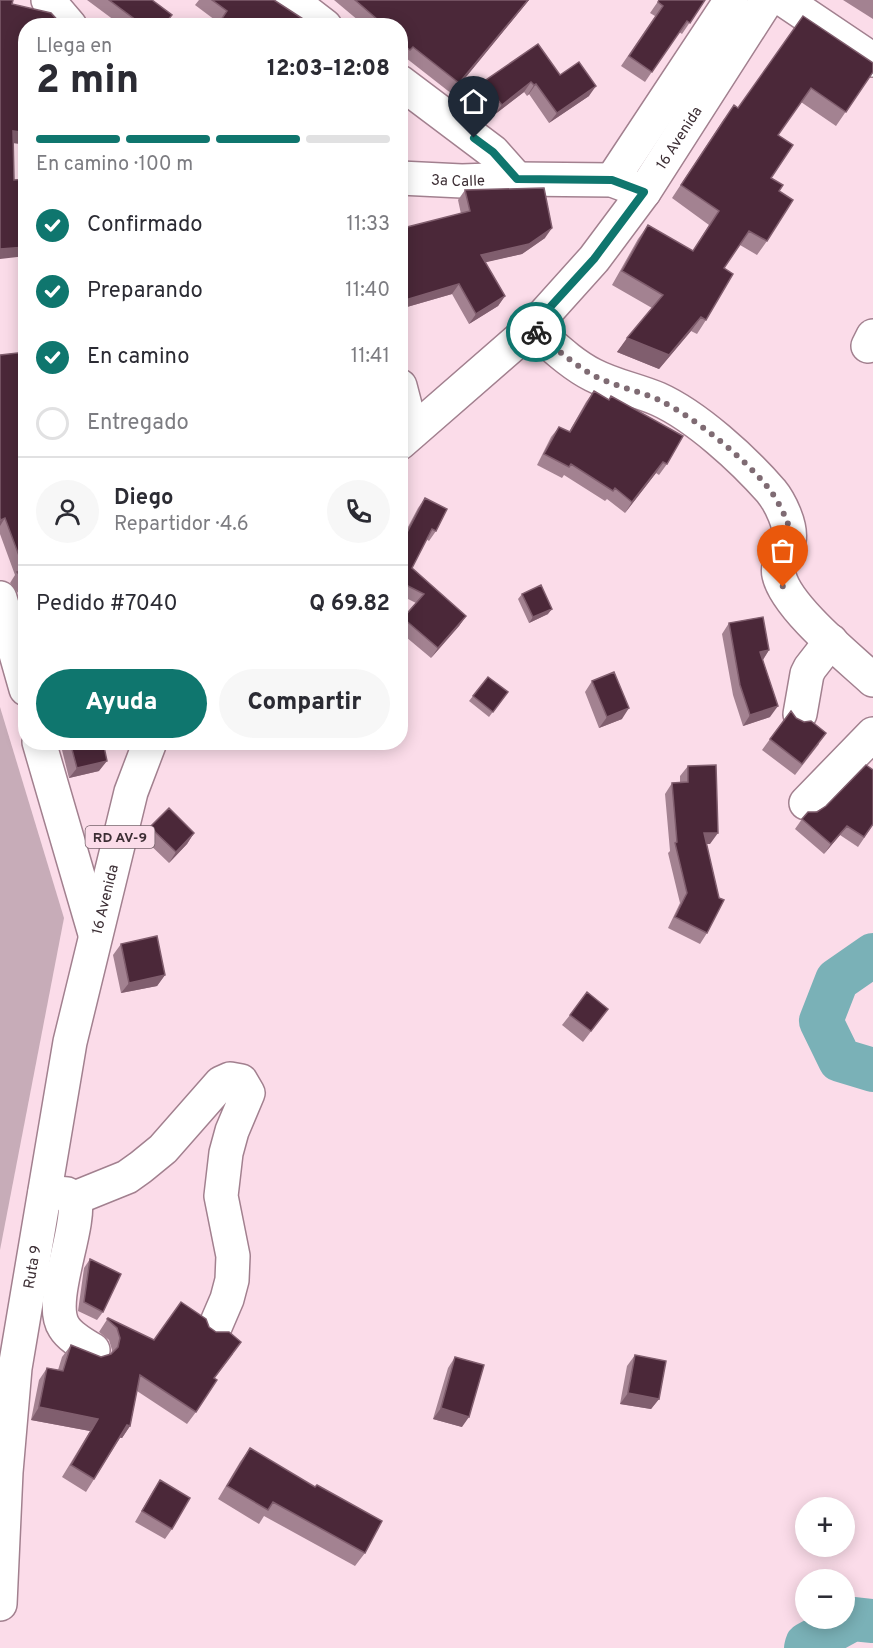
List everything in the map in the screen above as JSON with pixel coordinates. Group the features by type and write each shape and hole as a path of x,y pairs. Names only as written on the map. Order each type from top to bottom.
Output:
{"street":[{"path":"48,0 63,18"},
{"path":"291,0 315,18"},
{"path":"612,180 731,0"},
{"name":"16 Avenida","path":"408,436 531,328 594,259 644,192 767,0"},
{"path":"784,0 873,60"},
{"path":"408,88 493,152 517,179"},
{"name":"3a Calle","path":"408,178 462,181 612,180 644,192"},
{"path":"531,328 593,375 657,399 685,414 747,465 773,493 789,530 789,539 778,570 783,587 802,612 873,680"},
{"path":"0,598 18,661"},
{"path":"800,714 807,674 831,641"},
{"path":"806,803 873,734"},
{"name":"16 Avenida","path":"41,750 95,934"},
{"name":"16 Avenida","path":"95,934 131,792 147,750"},
{"name":"Ruta 9","path":"0,1604 6,1472 15,1368 60,1195 70,1042 95,934"},
{"path":"93,1350 65,1329 58,1312 75,1215 60,1195 127,1177 163,1149 220,1083 230,1078 241,1081 248,1092 232,1131 226,1153 222,1196 233,1256 232,1280 215,1327"}],"shaded area":[{"path":"0,707 64,918 0,1250"}],"building":[{"path":"0,0 13,0 12,4 51,13 56,18 18,18 18,132 13,131 14,180 18,180 18,248 0,249"},
{"path":"109,0 152,0 172,15 170,18 133,18"},
{"path":"212,0 274,0 302,18 222,18 227,11"},
{"path":"355,0 528,0 459,83 413,47 410,50 408,48 408,18 376,18"},
{"path":"659,0 705,0 690,23 687,21 652,72 629,56 663,6 658,2"},
{"path":"803,16 873,63 873,72 846,112 811,88 778,135 793,145 771,178 783,185 779,191 793,200 767,241 749,231 724,268 733,274 706,320 701,317 669,355 627,338 663,295 622,271 648,225 693,251 719,211 681,185 734,105 738,108"},
{"path":"538,44 560,75 579,62 596,86 557,113 536,84 531,82 502,105 483,82"},
{"path":"544,188 552,228 529,244 481,255 505,296 476,314 459,284 408,299 408,227 470,211 465,190"},
{"path":"18,353 18,553 5,518 1,520 0,518 0,355"},
{"path":"594,391 609,400 611,396 683,436 667,464 663,462 632,502 615,488 613,491 571,464 569,467 544,454 559,427 570,432"},
{"path":"425,498 447,509 436,531 432,529 412,568 466,616 438,648 408,622 408,612 424,594 408,586 408,531"},
{"path":"541,585 552,609 533,617 522,594"},
{"path":"763,617 769,650 760,652 778,706 750,715 740,685 729,623"},
{"path":"614,672 629,708 607,717 592,681"},
{"path":"488,677 508,692 493,712 473,696"},
{"path":"791,711 796,718 804,722 811,721 826,733 802,764 770,739"},
{"path":"72,750 105,750 107,761 77,768"},
{"path":"716,765 718,833 704,833 719,898 724,900 707,933 675,917 687,893 675,843 677,842 672,783 688,782 688,766"},
{"path":"866,765 873,770 873,824 864,837 847,826 831,844 802,819 808,812 817,812 826,806"},
{"path":"169,808 194,833 176,852 150,827"},
{"path":"157,936 165,975 129,983 121,944"},
{"path":"587,992 608,1009 591,1031 570,1015"},
{"path":"90,1259 121,1274 103,1312 84,1302"},
{"path":"181,1302 206,1319 209,1327 216,1332 229,1332 241,1342 214,1378 217,1380 196,1412 140,1375 130,1426 127,1425 94,1479 71,1465 98,1419 39,1407 47,1368 63,1371 71,1345 101,1357 111,1354 118,1347 120,1338 117,1328 108,1318 154,1340"},
{"path":"635,1355 666,1361 659,1399 628,1393"},
{"path":"455,1357 484,1365 469,1417 441,1408"},
{"path":"250,1448 315,1487 317,1485 382,1521 365,1553 273,1502 268,1510 227,1486"},
{"path":"160,1480 190,1498 172,1529 142,1511"}],"waterway":[{"path":"873,955 837,980 821,1021 840,1060 873,1070"},
{"path":"806,1648 807,1644 853,1619 873,1621"}],"way so far":[{"path":"536,332 593,375 657,399 685,414 747,465 773,493 789,530 787,547 778,570 783,587"}],"route":[{"path":"474,138 493,152 517,179 612,180 644,192 594,259 531,328 536,332"}]}
